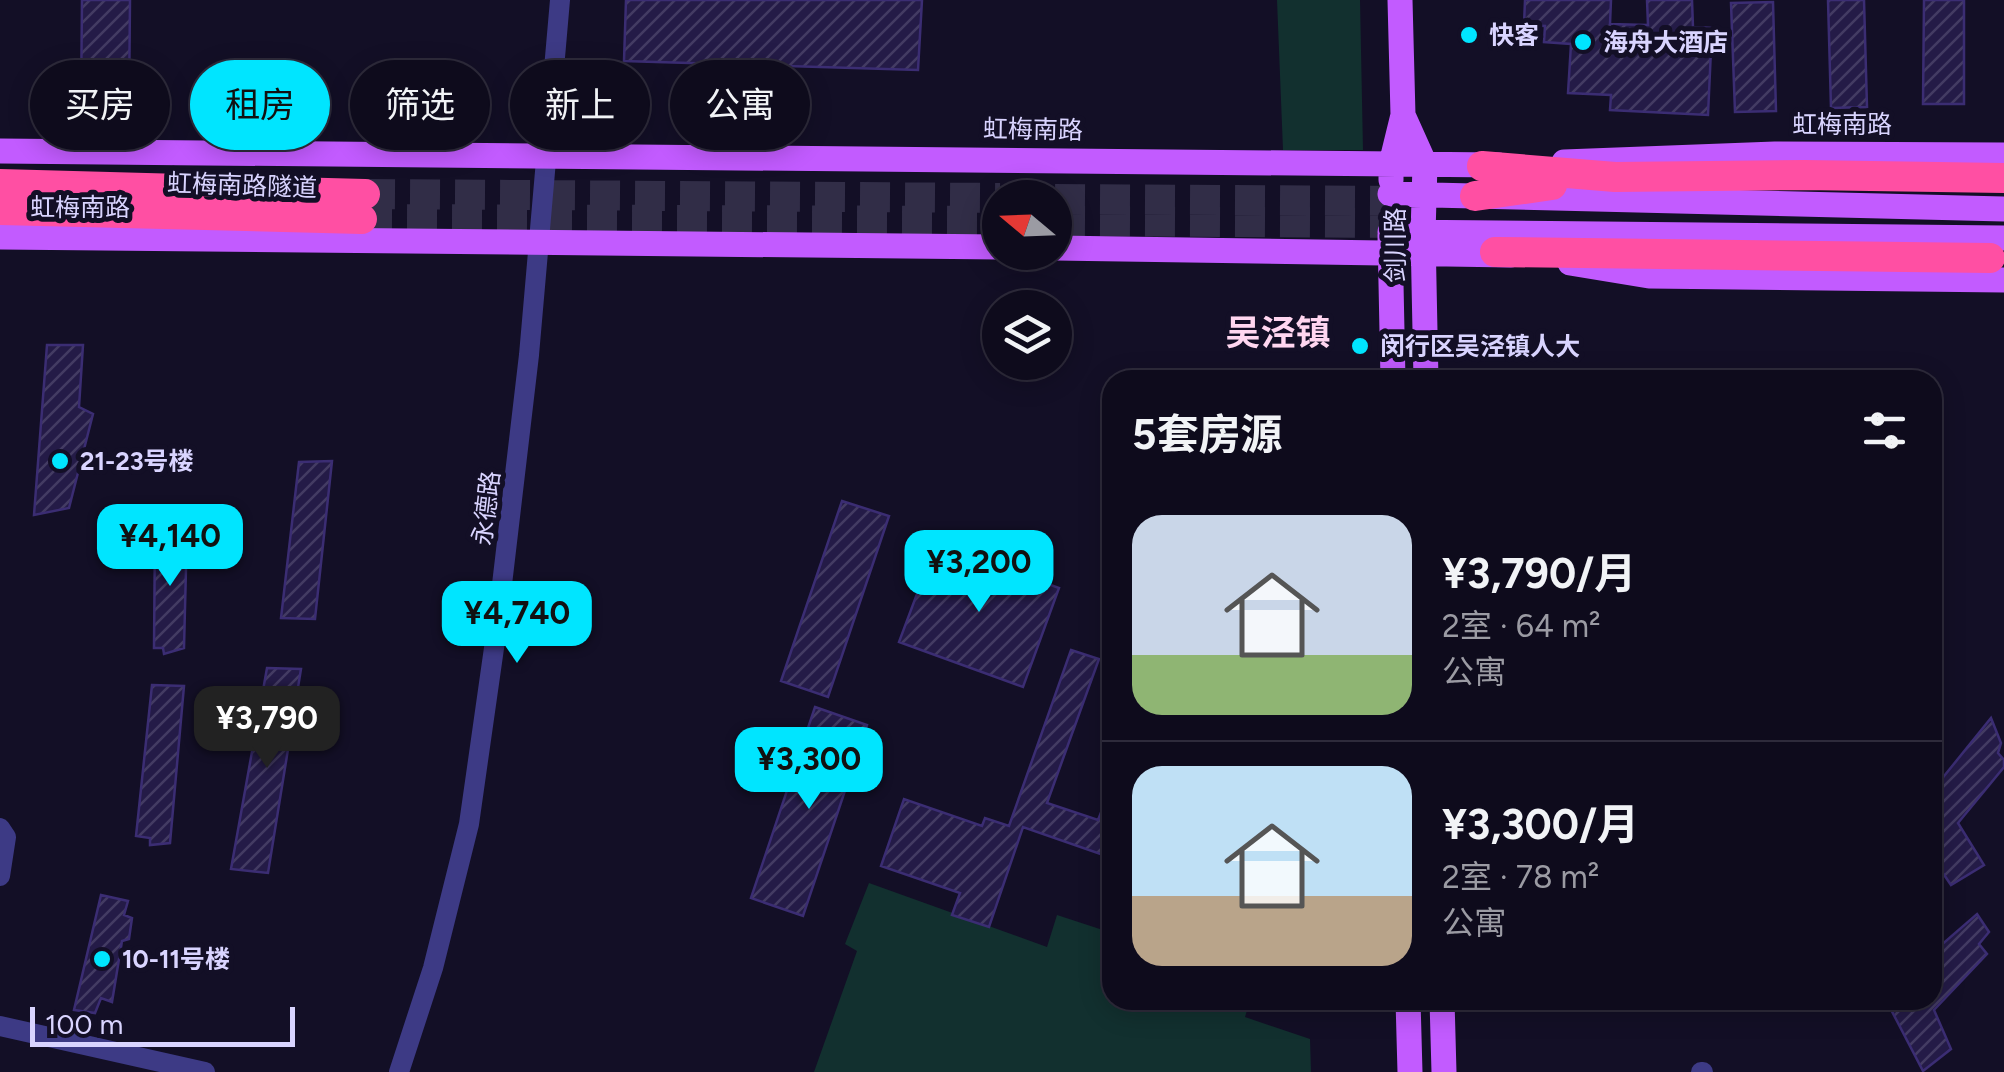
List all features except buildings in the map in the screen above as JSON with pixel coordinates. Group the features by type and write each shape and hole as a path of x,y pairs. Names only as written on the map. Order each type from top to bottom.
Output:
{"highway":[{"path":"1479,181 1804,174 2004,178"},
{"path":"0,184 121,198"},
{"path":"0,210 121,198"},
{"name":"虹梅南路隧道","path":"121,198 363,207"},
{"path":"1495,252 1999,259"}],"main road":[{"name":"剑川路","path":"1393,370 1390,194 1392,164 1404,114 1400,0"},
{"name":"剑川路","path":"1404,114 1425,164 1426,370"},
{"name":"虹梅南路","path":"0,151 1425,164 1479,181 2004,210"},
{"name":"虹梅南路","path":"1390,194 1424,194 1479,181 1776,154 2004,155"},
{"name":"虹梅南路","path":"0,237 982,247"},
{"path":"1072,248 1390,242 1999,259"},
{"path":"1424,243 1495,252"},
{"path":"1408,1010 1410,1072"},
{"path":"1442,1010 1444,1072"}],"street":[{"name":"永德路","path":"399,1072 433,968 470,824 502,588 560,0"},
{"path":"0,828 6,838 0,876"},
{"path":"0,1026 205,1072"}],"green space":[{"path":"1277,0 1360,0 1363,150 1283,150"},
{"path":"869,883 1047,947 1057,915 1102,930 1102,1010 1247,1010 1245,1017 1310,1039 1311,1072 814,1072 857,951 845,944"}],"tunnel":[{"path":"365,194 982,198"},
{"path":"1072,199 1421,201"},
{"path":"362,219 982,221"},
{"path":"1072,221 1422,223"}],"place":[{"name":"快客","path":"1469,35"},
{"name":"海舟大酒店","path":"1583,42"},
{"name":"闵行区吴泾镇人大","path":"1360,346"},
{"name":"21-23号楼","path":"60,461"},
{"name":"10-11号楼","path":"102,959"}],"district":[{"name":"吴泾镇","path":"1278,333"}]}
